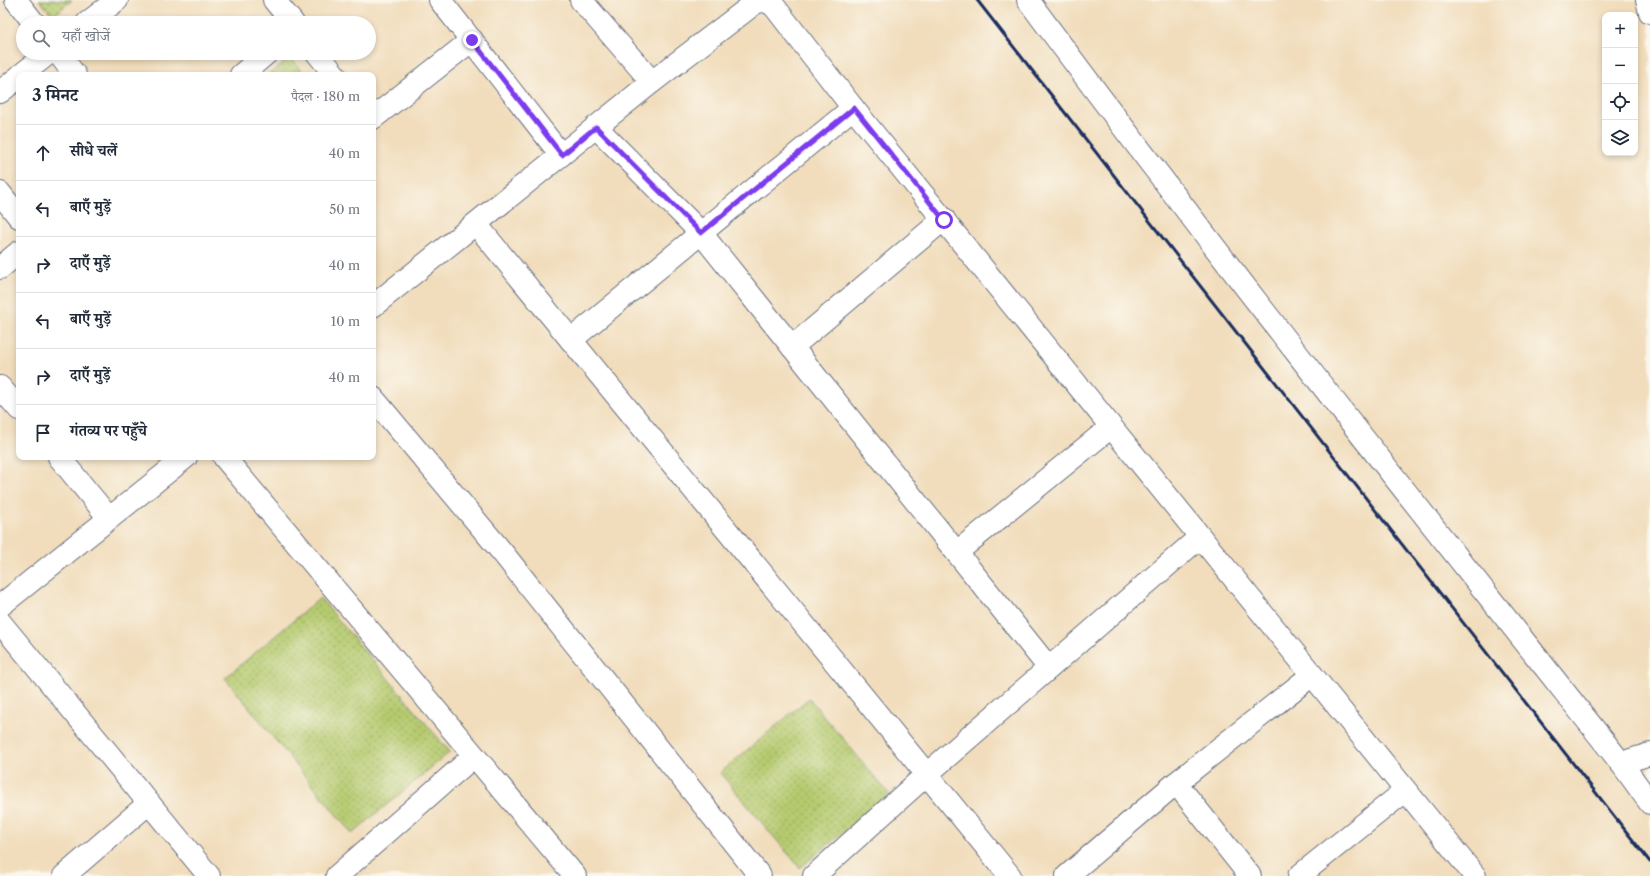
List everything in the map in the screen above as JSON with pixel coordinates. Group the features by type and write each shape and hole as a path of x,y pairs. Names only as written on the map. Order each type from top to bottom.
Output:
{"street":[{"path":"16,0 29,16"},
{"path":"96,16 116,0"},
{"path":"274,0 287,16"},
{"path":"441,0 562,155"},
{"path":"582,0 652,82"},
{"path":"1028,0 1128,135 1292,348 1621,762 1650,803"},
{"path":"1647,0 1650,12"},
{"path":"376,304 652,82 755,3 767,1 774,6 944,220 1475,876"},
{"path":"376,116 472,40"},
{"path":"25,72 40,60"},
{"path":"63,60 73,72"},
{"path":"244,72 258,60"},
{"path":"323,60 333,72"},
{"path":"0,92 16,79"},
{"path":"571,340 854,108"},
{"path":"596,127 701,233 1049,668"},
{"path":"0,193 16,213"},
{"path":"792,347 944,220"},
{"path":"476,224 1010,876"},
{"path":"0,268 16,255"},
{"path":"376,402 502,552 760,876"},
{"path":"957,552 1111,427"},
{"path":"62,460 110,518"},
{"path":"0,606 182,460"},
{"path":"227,460 576,876"},
{"path":"814,876 927,774 1200,537"},
{"path":"0,622 8,647 149,803 209,876"},
{"path":"1067,876 1176,783 1312,675"},
{"path":"1621,762 1650,754"},
{"path":"337,876 474,756"},
{"path":"1176,783 1250,876"},
{"path":"1299,876 1405,791"},
{"path":"64,876 149,803"}],"green space":[{"path":"39,0 72,0 53,16"},
{"path":"287,60 293,60 303,72 271,72"},
{"path":"320,598 450,752 352,834 225,678"},
{"path":"809,698 889,794 800,868 720,773"}],"railway":[{"path":"977,0 1650,862"}],"route":[{"path":"472,40 562,155 596,127 701,233 854,108 944,220"}]}
